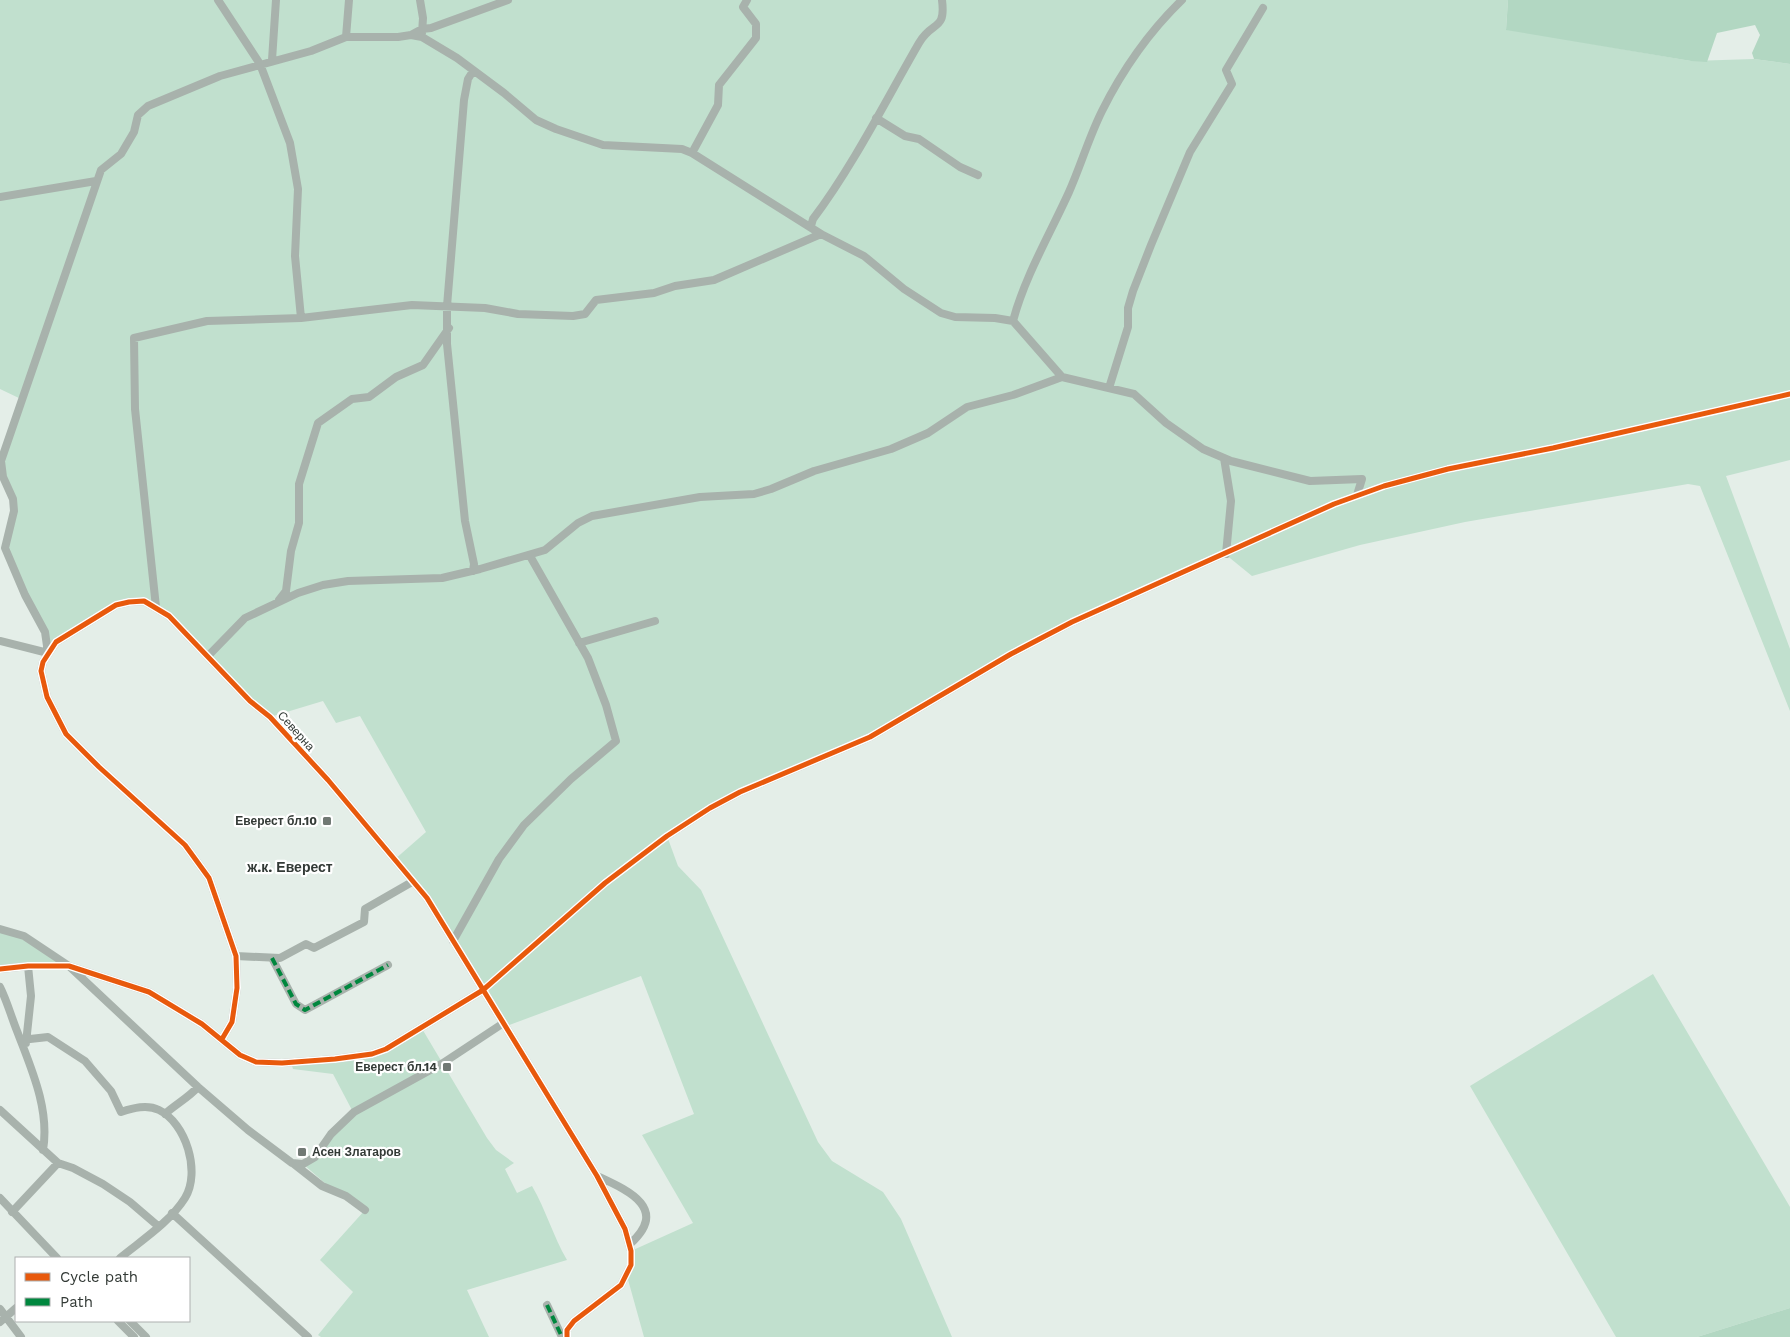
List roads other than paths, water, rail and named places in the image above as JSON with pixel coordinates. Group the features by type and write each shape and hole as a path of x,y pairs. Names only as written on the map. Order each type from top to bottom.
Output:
{"street":[{"path":"218,0 260,64 290,143 298,189 295,256 301,318"},
{"path":"272,60 276,0"},
{"path":"346,37 348,0"},
{"path":"420,0 422,33"},
{"path":"222,1040 232,1022 237,988 236,956 209,878 186,845 99,767 66,734 47,696 41,671 48,653 45,632 25,595 5,548 14,511 9,486 0,469 1,461 24,390 80,235 100,170 121,154 134,132 138,115 148,106 220,76 311,50 346,37 422,33 508,0"},
{"path":"692,153 718,104 719,86 756,38 756,24 743,7 747,0"},
{"path":"811,226 812,219 876,118 922,38 941,22 943,14 942,0"},
{"path":"1013,321 1029,276 1070,190 1102,112 1131,63 1167,14 1182,0"},
{"path":"1109,388 1128,327 1128,308 1133,290 1190,152 1232,84 1226,70 1262,8"},
{"path":"422,33 504,93 536,120 556,129 603,144 682,149 692,153 821,234 864,256 904,289 941,312 955,317 995,318 1013,321 1062,378"},
{"path":"473,71 468,80 464,100 447,306 449,328 447,344 465,521 474,564 473,571"},
{"path":"876,118 905,136 919,139 960,167 978,175"},
{"path":"0,197 96,181"},
{"path":"156,607 135,409 134,338 207,321 301,318 362,312 387,306 485,308 518,314 573,316 585,314 596,300 654,293 675,286 714,280 821,234"},
{"path":"278,602 286,591 291,551 299,523 299,484 318,424 352,399 369,397 396,377 423,365 449,328"},
{"path":"208,656 245,618 278,602 323,585 442,578 530,556 545,550 578,523 592,516 700,497 754,494 771,490 814,472 891,449 928,433 967,406 1030,390 1062,378 1134,394 1190,441 1227,460 1310,481 1362,479 1357,495"},
{"path":"0,969 28,966 69,966 149,992 173,1004 240,1055 256,1062 335,1059 372,1054 386,1049 483,990 636,859 710,808 740,792 870,737 1041,637 1357,495 1448,468 1543,450 1790,394"},
{"path":"1226,554 1232,500 1227,460"},
{"path":"453,940 499,859 524,825 571,779 616,744 617,737 606,705 579,643 530,556"},
{"name":"Северна","path":"48,653 56,642 116,605 129,602 144,602 156,607 169,616 250,701 270,717 328,780 427,898 502,1024 597,1176 619,1214 630,1244"},
{"path":"579,643 655,621"},
{"path":"0,641 48,653"},
{"path":"236,956 280,958 306,944 314,948 364,922 365,909 412,882"},
{"path":"0,929 32,940 69,966 198,1087 248,1130 322,1186 346,1196 365,1210"},
{"path":"272,958 296,1004 305,1010 388,965"},
{"path":"24,1039 31,996 28,966"},
{"path":"0,987 24,1039 45,1117 46,1132 43,1150"},
{"path":"292,1162 303,1164 315,1157 331,1134 354,1112 442,1063 502,1024"},
{"path":"24,1039 48,1037 85,1060 111,1091 121,1112 134,1108 147,1107 158,1109 165,1114 181,1133 191,1160 189,1188 186,1197 158,1226 121,1257"},
{"path":"165,1114 188,1098 198,1087"},
{"path":"0,1110 58,1163 103,1184 130,1202 158,1226"},
{"path":"12,1212 58,1163"},
{"path":"567,1337 567,1330 574,1321 621,1285 631,1265 630,1244 641,1233 645,1225 646,1212 641,1201 630,1191 597,1176"},
{"path":"0,1198 56,1257"},
{"path":"172,1213 308,1337"},
{"path":"547,1305 562,1337"},
{"path":"0,1309 3,1320 21,1337"},
{"path":"3,1320 15,1309"},
{"path":"119,1322 134,1337"},
{"path":"131,1322 146,1337"}],"place":[{"name":"Еверест бл.10","path":"327,821"},
{"name":"Еверест бл.14","path":"447,1067"},
{"name":"Асен Златаров","path":"302,1152"}],"district":[{"name":"ж.к. Еверест","path":"290,867"}]}
